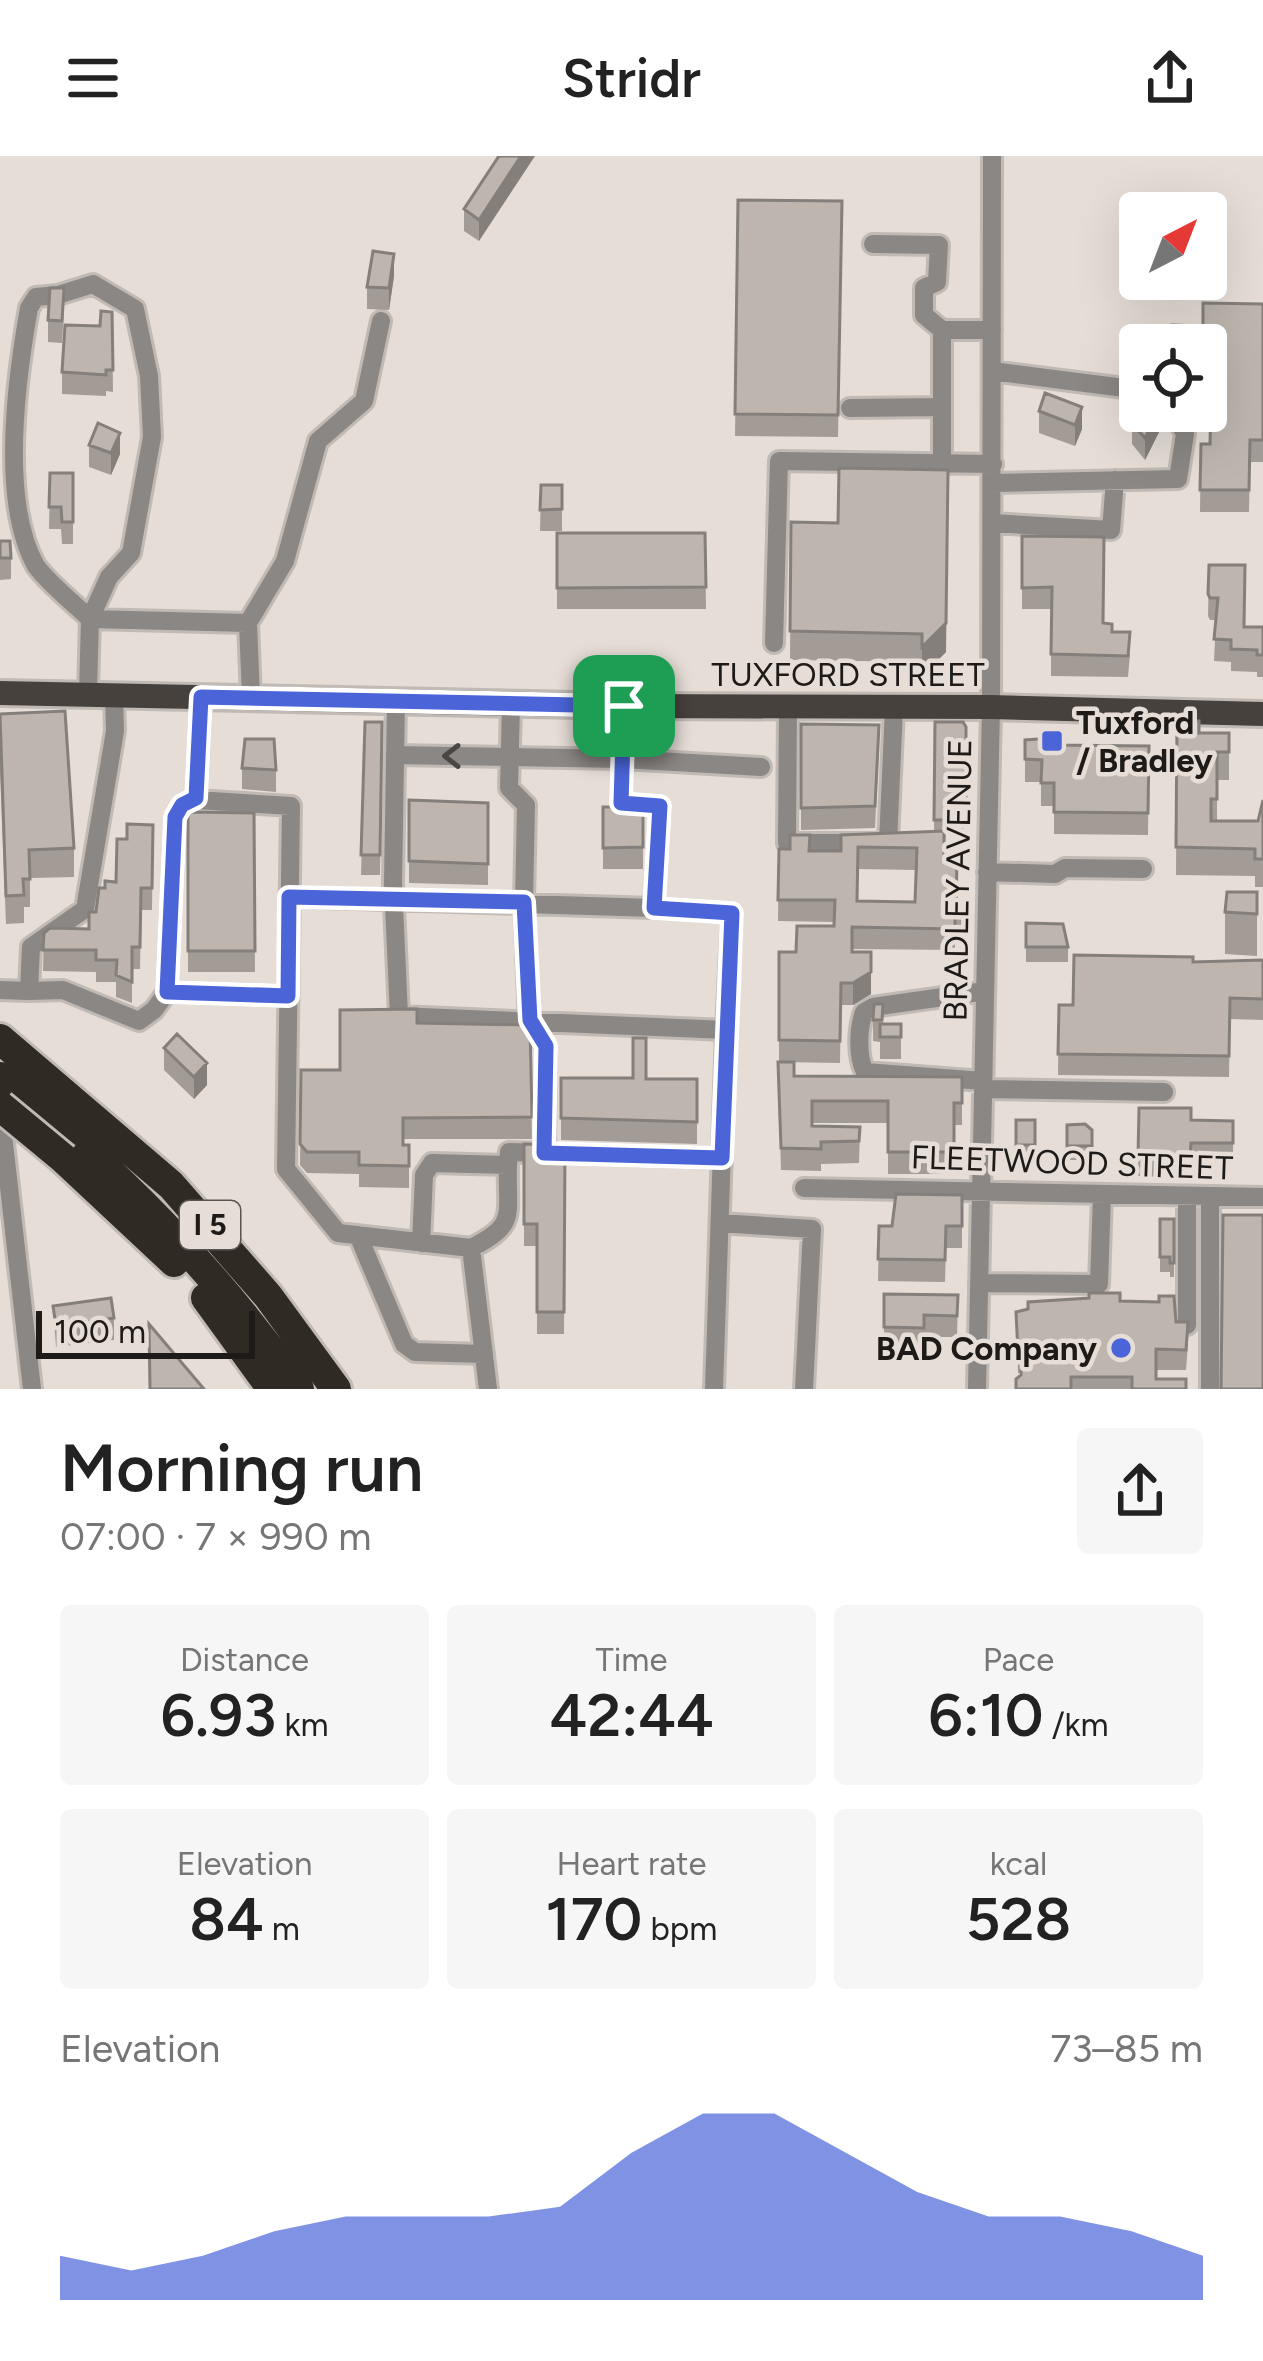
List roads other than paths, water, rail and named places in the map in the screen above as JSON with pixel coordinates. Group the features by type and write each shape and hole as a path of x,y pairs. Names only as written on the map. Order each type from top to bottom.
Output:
{"highway":[{"name":"I 5","path":"0,1039 60,1107 171,1185 219,1235 336,1389"},
{"path":"0,1062 60,1107 203,1247 314,1389"},
{"path":"0,1077 60,1107 230,1295 298,1389"},
{"name":"I 5","path":"0,1106 64,1159 183,1273 272,1389"}],"main road":[{"name":"TUXFORD STREET","path":"0,693 1263,714"}],"street":[{"name":"BRADLEY AVENUE","path":"977,1389 991,707 992,156"},
{"path":"873,244 939,245 938,282 924,288 924,315 943,330 992,330"},
{"path":"88,694 91,619 109,578 131,553 152,437 149,376 136,309 93,284 58,296 36,297 29,308 9,417 9,496 34,564 91,619 248,623"},
{"path":"251,698 248,623 286,561 318,441 364,401 382,321"},
{"path":"942,464 943,330"},
{"path":"992,371 1119,387"},
{"path":"850,408 942,407"},
{"path":"774,643 778,461 942,464 993,474 1178,479 1184,432"},
{"path":"992,523 1111,530 1115,480"},
{"path":"29,991 31,947 85,909 115,731 114,693"},
{"path":"196,798 201,697"},
{"path":"396,701 394,898 399,1016 726,1030"},
{"path":"511,704 508,788 526,805 524,902 530,1020 546,1046 544,1153"},
{"path":"624,706 621,803 660,806 654,908"},
{"path":"788,707 787,843 889,843 894,708"},
{"path":"395,751 761,767"},
{"path":"0,990 63,990 139,1021 167,992 175,817 182,805 196,798 290,806 286,1169 338,1233 471,1248 502,1232 506,1223 509,1151 722,1158"},
{"path":"987,872 1143,869"},
{"path":"289,897 732,913 714,1389"},
{"path":"985,991 864,1012 861,1066 865,1072 983,1085 1164,1092"},
{"path":"167,992 288,996"},
{"path":"0,1106 32,1389"},
{"path":"421,1243 424,1175 432,1163 508,1165"},
{"name":"FLEETWOOD STREET","path":"804,1188 1263,1198"},
{"path":"979,1282 1100,1283 1102,1194"},
{"path":"1187,1196 1187,1325"},
{"path":"1210,1196 1210,1389"},
{"path":"720,1223 812,1229 804,1389"},
{"path":"358,1235 404,1344 415,1352 484,1354"},
{"path":"471,1248 488,1389"}],"place":[{"name":"Tuxford / Bradley","path":"1052,741"},
{"name":"BAD Company","path":"1121,1348"}]}
